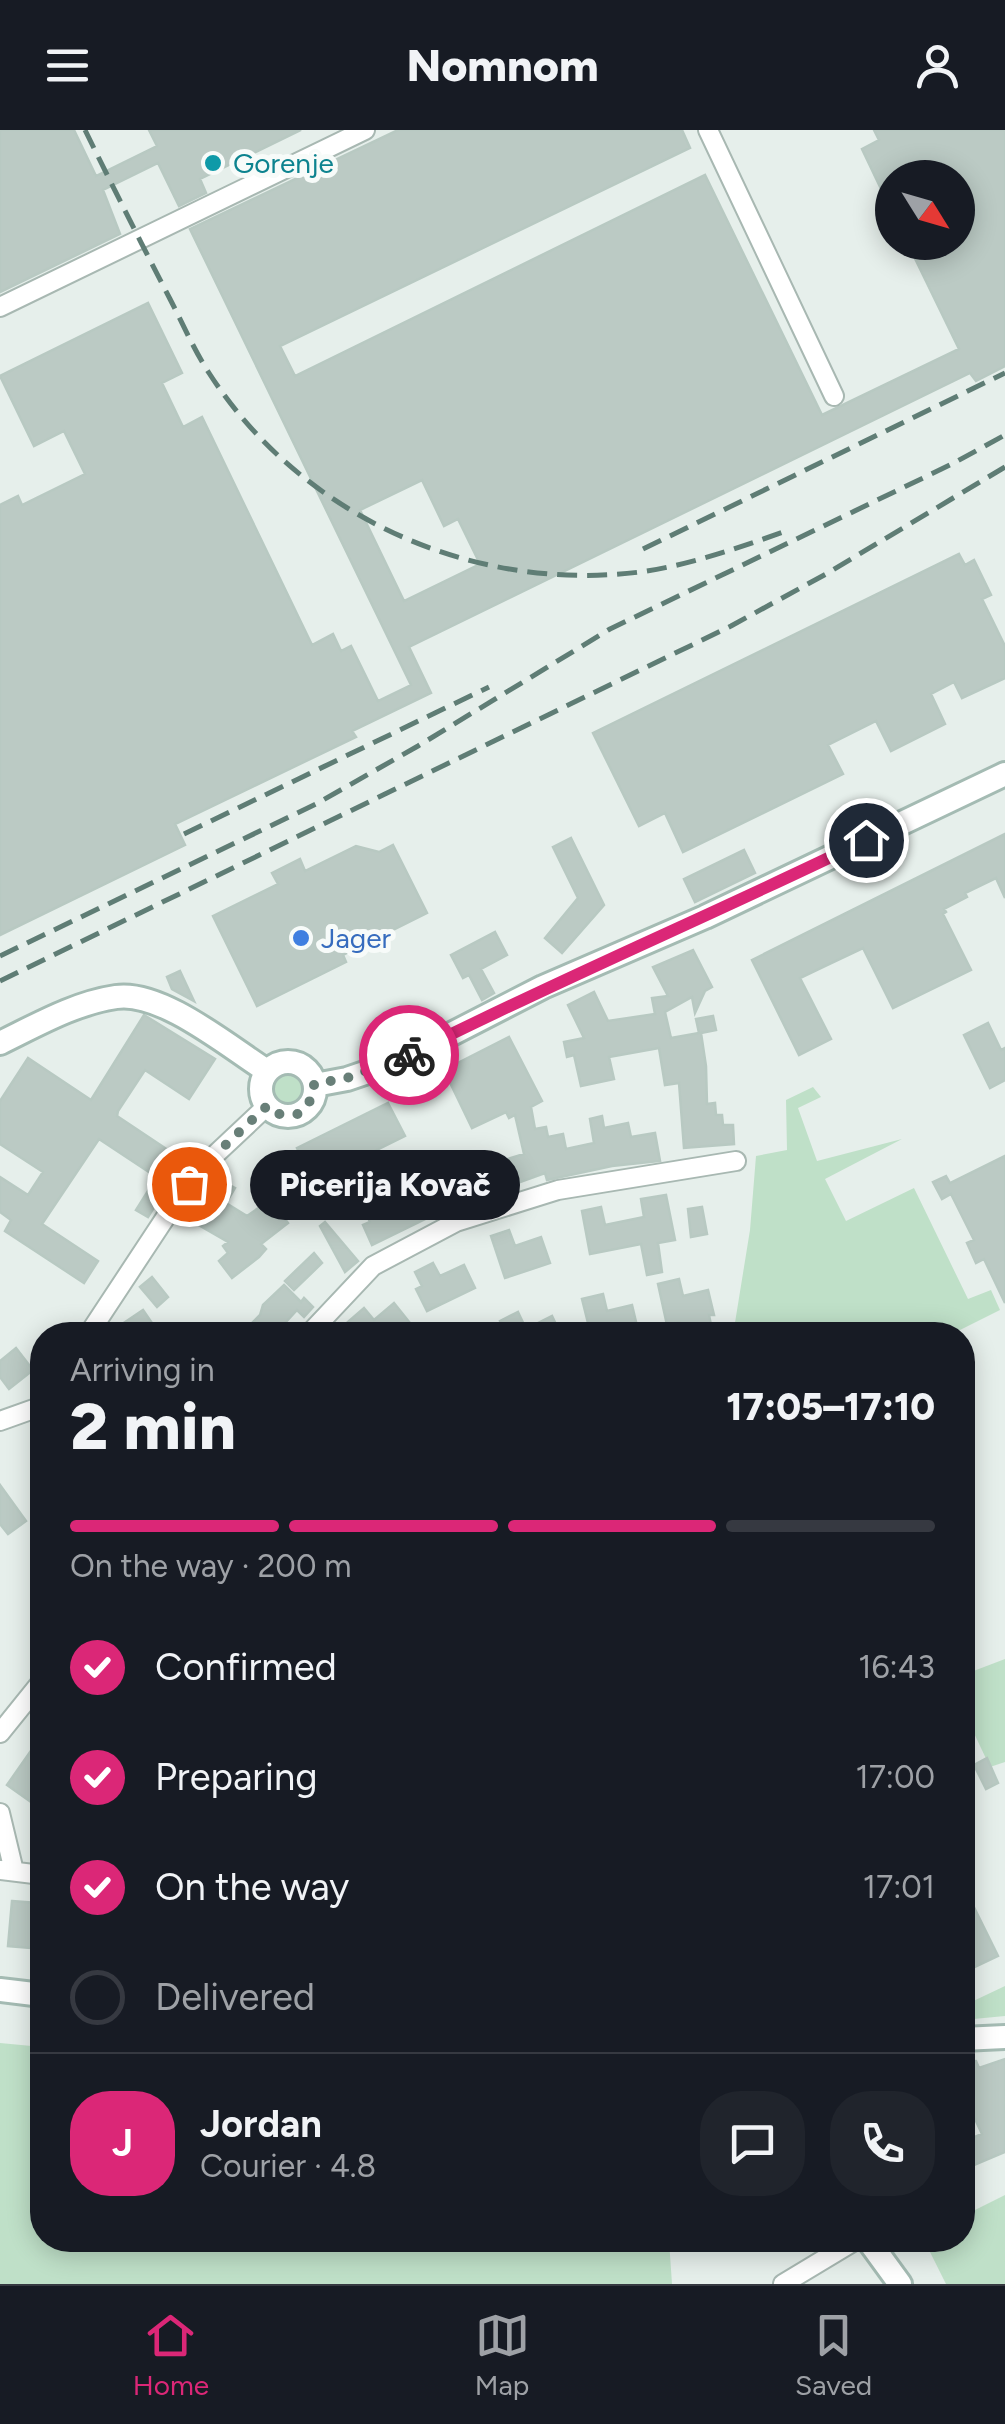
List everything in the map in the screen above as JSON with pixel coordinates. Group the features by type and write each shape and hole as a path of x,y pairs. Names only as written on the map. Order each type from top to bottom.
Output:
{"street":[{"path":"0,307 365,130"},
{"path":"708,130 834,396"},
{"path":"314,1084 396,1062 544,987 706,917 1005,774"},
{"path":"0,1043 74,1008 119,996 157,1002 267,1071"},
{"path":"295,1062 311,1075 314,1084 314,1096 299,1114 276,1114 267,1106 260,1089 267,1071 275,1064 295,1062"},
{"path":"97,1322 194,1178 267,1106"},
{"path":"320,1322 373,1266 456,1222 558,1190 736,1162"},
{"path":"0,1421 30,1410"},
{"path":"0,1733 30,1696"},
{"path":"0,1813 7,1870"},
{"path":"0,1990 30,1993"},
{"path":"975,2038 1005,2037"},
{"path":"791,2282 837,2252"},
{"path":"877,2252 900,2284"}],"green space":[{"path":"288,1069 302,1075 308,1089 302,1103 288,1109 274,1103 268,1089 274,1075"},
{"path":"813,1087 821,1097 798,1108 817,1161 902,1139 825,1179 846,1221 914,1188 968,1299 991,1290 1000,1310 975,1322 735,1322 750,1230 756,1156 787,1150 786,1100"},
{"path":"1005,1659 1005,1762 990,1767 975,1735 975,1670"},
{"path":"1005,1986 1005,2016 975,2019 975,2000"},
{"path":"0,2043 30,2046 30,2252 670,2252 672,2284 0,2284"},
{"path":"1005,2195 1005,2284 946,2284 930,2252 975,2252 975,2210"}],"building":[{"path":"0,130 74,130 96,176 157,146 149,130 301,130 200,179 206,193 179,206 158,163 103,190 120,234 0,292"},
{"path":"398,130 682,130 690,148 280,346 295,376 705,175 822,415 959,349 916,260 975,260 975,160 875,160 875,176 862,149 879,140 874,130 1005,130 1005,366 976,381 970,373 409,647 431,693 352,731 356,737 175,824 185,845 0,935 0,505 18,496 22,505 85,474 64,431 34,446 0,376 148,303 182,373 162,383 183,427 202,417 312,645 333,634 341,651 351,646 378,701 411,685 190,229","holes":["422,480 444,526 458,519 480,564 404,601 360,510"]},
{"path":"959,554 965,565 974,560 991,595 982,599 1005,646 1005,678 962,698 954,682 931,694 945,724 891,751 876,721 828,745 843,774 683,852 665,813 639,826 593,733"},
{"path":"1005,834 1005,898 996,878 944,909 971,970 893,1008 863,948 800,978 831,1039 799,1055 752,960"},
{"path":"571,838 604,905 562,953 545,938 578,898 553,847"},
{"name":"Jager","path":"393,845 427,913 343,955 346,962 257,1006 213,916 278,884 272,873 300,859 305,871 356,846 379,852"},
{"path":"744,850 755,873 695,902 684,879"},
{"path":"495,932 507,955 481,969 494,993 482,1000 469,975 463,978 451,955"},
{"path":"693,950 712,987 705,991 695,1013 692,997 665,1012 671,1038 699,1033 696,1019 713,1016 716,1030 701,1033 707,1104 715,1103 716,1115 722,1115 723,1125 733,1125 734,1144 684,1148 679,1083 665,1085 659,1048 609,1057 614,1079 581,1086 574,1055 567,1057 564,1042 584,1038 568,1005 594,992 608,1021 655,1014 652,998 668,996 653,967"},
{"path":"180,971 194,1001 172,989 167,977"},
{"path":"144,1015 215,1059 189,1099 145,1070 118,1111 117,1116 177,1156 161,1180 99,1139 42,1224 98,1261 84,1283 5,1231 11,1220 0,1212 0,1177 28,1195 43,1172 0,1144 0,1101 28,1058 91,1100"},
{"path":"988,1023 1001,1050 1005,1048 1005,1080 990,1088 964,1035"},
{"path":"509,1037 542,1101 531,1107 535,1129 546,1127 548,1137 563,1134 566,1149 594,1143 590,1119 602,1116 604,1128 628,1123 631,1137 655,1133 660,1161 612,1166 547,1180 545,1173 479,1197 468,1156 487,1152 491,1164 524,1154 515,1115 509,1118 506,1112 472,1128 444,1070"},
{"path":"388,1103 405,1136 314,1181 297,1148"},
{"path":"1005,1156 1005,1303 984,1259 976,1263 967,1243 974,1240 951,1194 942,1199 933,1182 946,1176 950,1183"},
{"path":"440,1176 454,1205 372,1245 363,1225 370,1222 365,1211"},
{"path":"214,1177 235,1188 226,1203 247,1216 270,1200 288,1223 261,1244 266,1249 259,1257 232,1278 219,1261 228,1253 223,1246 228,1242 190,1220"},
{"path":"153,1183 165,1190 148,1217 136,1210"},
{"path":"666,1195 675,1240 658,1243 662,1272 647,1275 641,1244 590,1254 582,1211 601,1207 605,1225 644,1217 641,1199"},
{"path":"702,1207 707,1234 691,1237 688,1209"},
{"path":"325,1222 358,1261 345,1272 320,1226"},
{"path":"509,1230 515,1246 541,1237 550,1263 505,1278 491,1236"},
{"path":"314,1253 322,1263 294,1290 285,1281"},
{"path":"433,1263 440,1276 464,1265 475,1288 427,1311 416,1289 422,1286 415,1272"},
{"path":"152,1277 168,1297 157,1307 140,1287"},
{"path":"679,1279 683,1296 708,1290 714,1315 709,1315 710,1322 666,1322 658,1284"},
{"path":"284,1285 301,1302 304,1298 313,1307 304,1317 297,1310 286,1322 253,1322 263,1305"},
{"path":"603,1294 607,1311 632,1305 636,1322 588,1322 582,1299"},
{"path":"394,1303 409,1322 348,1322 364,1308 374,1320"},
{"path":"143,1310 151,1322 125,1322"},
{"path":"518,1312 523,1322 500,1322"},
{"path":"16,1348 30,1366 30,1372 9,1389 0,1377 0,1361"},
{"path":"0,1485 26,1521 8,1534 0,1524"},
{"path":"30,1752 30,1801 7,1785"},
{"path":"987,1758 998,1783 986,1789 975,1764"},
{"path":"12,1901 30,1902 30,1948 8,1946"},
{"path":"975,1909 998,1956 975,1967"},
{"path":"1005,2059 1005,2152 975,2165 975,2137 982,2134 975,2119 975,2061 979,2068"}],"railway":[{"path":"85,130 209,373 247,423 292,467 342,504 396,534 454,556 515,570 577,575 640,572 677,565 786,531"},
{"path":"643,549 1005,373"},
{"path":"0,956 316,804 610,629 1005,435"},
{"path":"0,981 731,626 1005,467"},
{"path":"184,834 489,687"}],"way so far":[{"path":"189,1184 267,1106 276,1114 299,1114 314,1096 314,1084 347,1078 409,1055"}],"place":[{"name":"Gorenje","path":"213,163"},
{"name":"Jager","path":"301,938"},
{"name":"Picerija Kovač","path":"189,1184"}],"route":[{"path":"409,1055 544,987 706,917 866,840"}]}
